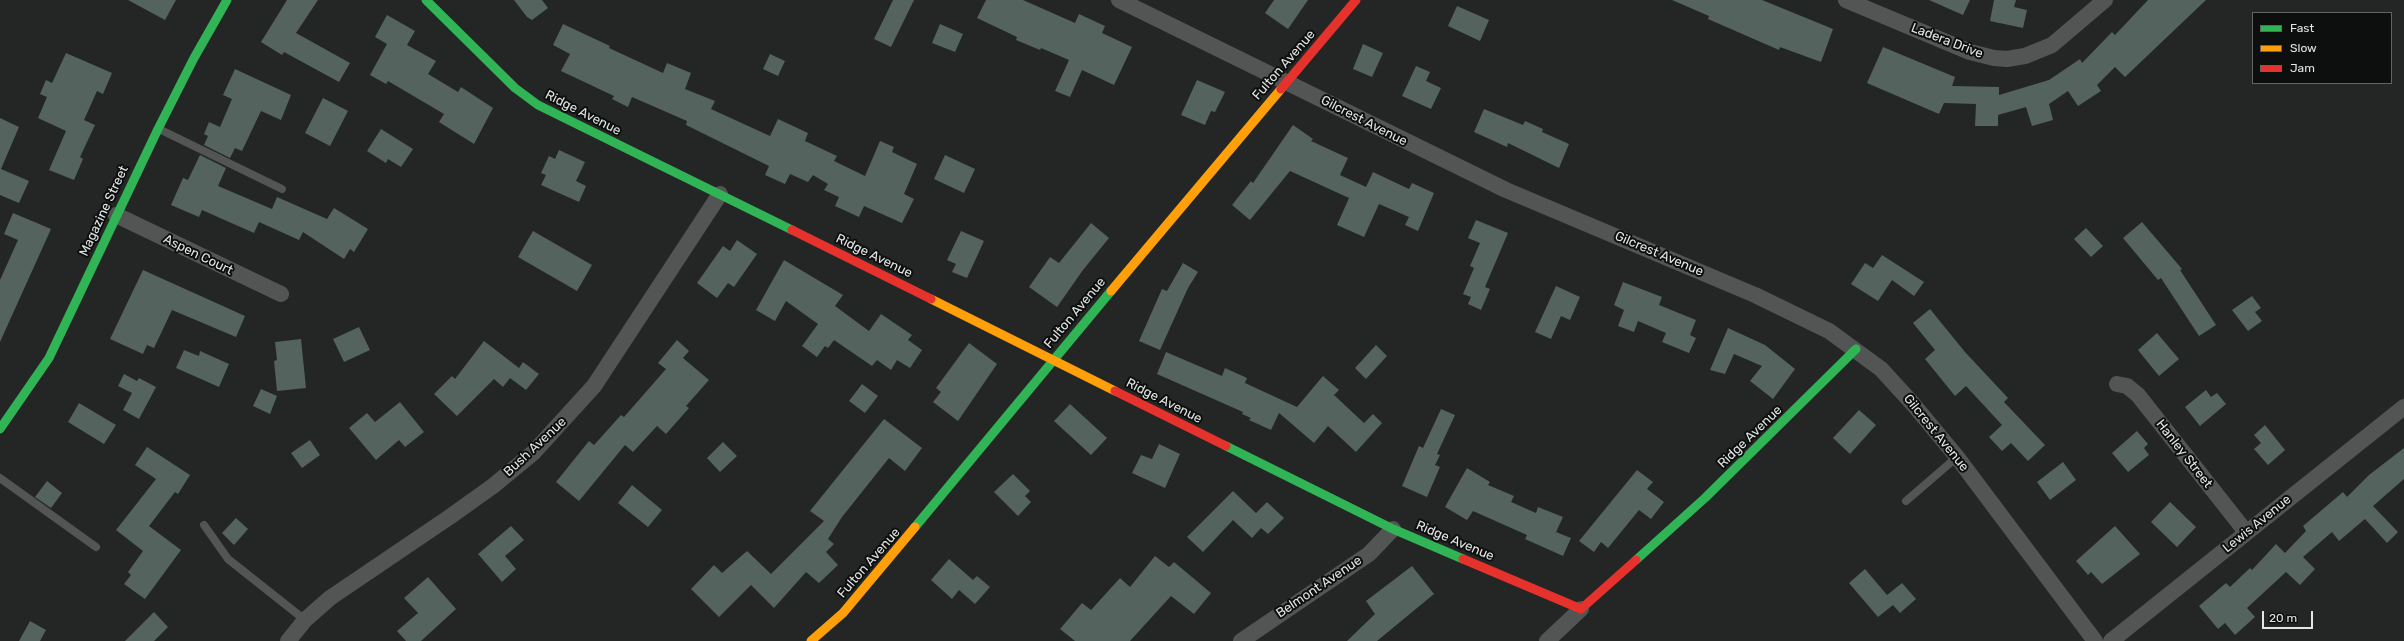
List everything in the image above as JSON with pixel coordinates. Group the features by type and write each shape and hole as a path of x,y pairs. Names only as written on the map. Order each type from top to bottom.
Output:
{"street":[{"name":"Magazine Street","path":"0,429 48,358 158,128 194,58 227,0"},
{"name":"Ridge Avenue","path":"426,0 515,88 538,105 1053,359 1393,529 1581,609 1705,498 1856,349"},
{"name":"Gilcrest Avenue","path":"1119,0 1287,82 1418,149 1506,190 1793,312 1829,331 1856,349 1881,369 1913,404 1958,457 2095,641"},
{"name":"Fulton Avenue","path":"811,641 842,613 874,577 1053,359 1356,0"},
{"name":"Ladera Drive","path":"1846,0 1970,52 1994,58 2007,59 2025,56 2052,45 2105,0"},
{"name":"Bush Avenue","path":"288,641 305,620 330,598 493,486 533,453 594,386 720,194"},
{"name":"Aspen Court","path":"116,215 281,294"},
{"name":"Hanley Street","path":"2117,384 2127,386 2138,395 2246,532"},
{"name":"Lewis Avenue","path":"2111,641 2404,407"},
{"name":"Belmont Avenue","path":"1240,641 1293,604 1364,558 1393,529"},
{"path":"1547,641 1581,609"}],"lane":[{"path":"158,128 282,190"},
{"path":"1906,501 1958,457"},
{"path":"0,478 96,547"},
{"path":"204,525 228,558 305,620"}],"building":[{"path":"128,0 176,0 165,20"},
{"path":"287,0 318,0 296,33 350,63 339,82 284,52 282,55 261,42"},
{"path":"514,0 542,0 548,8 532,20 527,17"},
{"path":"893,0 914,0 891,47 874,39"},
{"path":"986,0 1023,0 1075,23 1079,14 1105,26 1102,33 1132,47 1114,85 1082,70 1070,97 1055,91 1069,60 1041,48 1040,50 1016,40 1017,37 977,18"},
{"path":"1274,0 1308,0 1288,29 1265,13"},
{"path":"1672,0 1762,0 1833,29 1821,62 1780,47 1779,50 1708,19 1709,16"},
{"path":"1929,0 1970,0 1963,15"},
{"path":"1994,0 2016,0 2014,7 2027,10 2023,28 1990,21"},
{"path":"2148,0 2206,0 2125,77 2115,67 2097,85 2101,91 2078,106 2068,91 2049,104 2053,120 2032,126 2026,107 1998,115 1998,126 1975,126 1976,104 1944,103 1939,114 1867,83 1883,47 1955,77 1952,86 1999,87 1999,95 2049,80 2080,59 2082,63 2112,32 2115,35"},
{"path":"1457,6 1489,20 1480,41 1448,26"},
{"path":"387,15 415,31 407,45 436,61 428,74 458,92 461,87 493,108 474,144 439,122 444,114 388,81 386,84 370,75 387,44 375,37"},
{"path":"563,24 610,46 609,48 663,73 667,63 691,73 685,89 715,101 711,109 770,136 778,119 808,133 805,141 837,156 834,161 865,176 880,141 894,147 892,152 917,164 904,194 914,199 902,223 864,206 859,217 835,206 839,197 824,190 828,184 813,175 808,182 790,174 785,184 765,175 769,166 686,125 687,121 632,97 628,107 612,99 614,96 561,71 570,54 553,45"},
{"path":"940,24 963,34 955,52 932,43"},
{"path":"1363,44 1383,53 1372,77 1353,69"},
{"path":"66,53 112,73 103,94 97,91 84,120 95,125 80,157 83,159 74,180 49,170 66,131 38,118 47,97 40,94 46,80 52,83"},
{"path":"770,54 785,61 778,76 763,69"},
{"path":"1416,66 1430,72 1426,81 1441,88 1431,109 1402,96"},
{"path":"235,69 291,95 281,120 261,111 242,151 235,148 230,158 204,145 208,136 204,134 209,122 220,127 232,99 223,95"},
{"path":"1197,80 1225,92 1215,112 1211,111 1205,125 1181,115"},
{"path":"323,98 348,111 330,146 305,133"},
{"path":"1484,109 1523,125 1525,121 1543,129 1542,132 1569,144 1559,168 1508,143 1507,147 1474,132"},
{"path":"0,118 19,127 1,169 29,181 19,203 0,195"},
{"path":"1293,125 1313,139 1311,141 1348,158 1340,175 1366,187 1373,172 1409,189 1412,183 1434,193 1418,231 1405,225 1409,217 1379,204 1364,237 1337,225 1349,198 1290,171 1250,220 1232,205 1251,181 1253,183"},
{"path":"381,129 413,149 401,167 388,159 386,163 367,151"},
{"path":"559,150 585,162 576,181 586,186 579,202 541,185 546,175 541,173 549,156 555,159"},
{"path":"200,155 226,168 218,186 272,209 277,197 327,219 334,208 368,229 354,252 350,249 344,259 303,232 299,240 259,222 254,233 202,210 199,217 171,205 183,178 188,180"},
{"path":"945,155 975,169 964,193 934,179"},
{"path":"13,213 51,229 0,342 0,280 18,240 4,234"},
{"path":"1476,220 1508,233 1485,287 1490,289 1481,310 1468,304 1471,297 1463,294 1474,268 1470,266 1480,243 1468,238"},
{"path":"2142,222 2182,269 2180,270 2216,325 2199,336 2161,278 2158,280 2123,238"},
{"path":"1091,223 1109,238 1083,270 1057,307 1029,287 1050,257 1059,263"},
{"path":"2086,228 2103,246 2091,257 2074,239"},
{"path":"533,231 592,265 577,291 518,257"},
{"path":"961,231 984,241 967,278 952,272 956,264 947,260"},
{"path":"737,240 757,254 734,287 728,283 717,298 697,283 723,246 730,251"},
{"path":"1882,255 1924,282 1914,296 1892,280 1878,301 1851,284 1865,263 1873,268"},
{"path":"784,260 843,295 835,306 869,331 881,314 912,335 908,340 922,350 910,368 897,360 891,370 877,360 872,366 834,340 828,348 825,346 817,357 802,346 818,324 786,301 775,321 756,310"},
{"path":"1183,263 1198,272 1188,288 1160,350 1139,341 1162,289 1167,291"},
{"path":"143,270 245,316 236,337 172,310 154,348 147,345 143,354 110,339"},
{"path":"1623,282 1662,297 1659,305 1696,320 1690,335 1696,338 1689,353 1662,342 1666,333 1638,321 1634,332 1618,326 1624,310 1614,305"},
{"path":"1556,286 1580,297 1570,320 1561,316 1551,339 1535,332"},
{"path":"2252,296 2261,308 2255,312 2262,321 2248,331 2232,310"},
{"path":"1930,309 1965,352 2008,398 2004,402 2045,445 2028,461 2011,443 2002,451 1989,437 2002,425 1966,386 1955,396 1925,359 1935,350 1913,323"},
{"path":"359,327 370,350 344,362 333,339"},
{"path":"1728,328 1765,345 1795,369 1773,399 1750,381 1762,366 1734,354 1725,374 1710,370"},
{"path":"2157,333 2179,359 2159,376 2138,350"},
{"path":"301,339 306,388 277,391 274,361 277,360 275,342"},
{"path":"677,340 689,351 683,358 709,380 686,406 689,408 666,434 657,426 633,452 625,445 579,501 556,482 589,441 594,445 621,415 624,417 666,369 658,363"},
{"path":"484,341 519,368 523,362 539,374 526,390 510,378 503,387 494,379 457,416 434,394 452,376 455,379"},
{"path":"969,343 997,364 958,421 933,402 941,392 936,388"},
{"path":"1376,345 1387,356 1366,379 1355,368"},
{"path":"184,350 199,356 200,351 229,364 219,387 176,368"},
{"path":"1166,352 1222,376 1225,368 1247,378 1245,383 1297,407 1323,376 1339,390 1334,395 1364,423 1373,414 1382,423 1356,452 1328,426 1314,443 1279,413 1271,430 1249,420 1251,418 1242,414 1243,412 1157,374"},
{"path":"124,374 137,381 139,378 156,387 139,419 123,410 132,393 118,386"},
{"path":"862,384 878,396 865,413 849,401"},
{"path":"261,389 277,396 270,414 253,406"},
{"path":"2206,390 2211,397 2217,393 2226,404 2200,426 2185,407"},
{"path":"400,402 424,432 405,447 399,440 376,460 349,428 367,413 375,422"},
{"path":"79,403 116,425 104,444 68,422"},
{"path":"1070,404 1107,438 1091,455 1054,421"},
{"path":"1441,409 1455,415 1437,454 1440,455 1435,465 1440,467 1427,497 1402,486 1419,446 1423,448"},
{"path":"1859,410 1876,425 1850,454 1833,438"},
{"path":"884,419 922,448 905,471 889,458 842,517 828,539 834,544 826,552 838,565 819,583 806,572 774,608 751,585 719,617 691,589 714,565 722,573 747,551 771,574 824,521 810,511"},
{"path":"2265,425 2285,450 2268,465 2254,449 2261,443 2254,435"},
{"path":"2137,431 2148,444 2144,448 2149,455 2128,472 2112,453"},
{"path":"310,440 320,455 302,468 291,453"},
{"path":"723,442 737,456 720,472 707,458"},
{"path":"1159,444 1180,454 1165,488 1132,473 1141,455 1152,459"},
{"path":"147,447 190,475 178,494 175,492 149,526 181,550 145,599 124,584 131,575 128,572 143,551 116,530 156,479 135,465"},
{"path":"2404,448 2404,479 2373,506 2398,532 2387,543 2365,519 2339,541 2332,532 2303,557 2315,569 2300,585 2286,572 2247,608 2255,617 2235,635 2225,623 2218,629 2199,606 2226,583 2230,587 2250,568 2252,570 2276,544 2285,553 2306,531 2303,526 2343,492 2347,497 2369,475"},
{"path":"2063,462 2076,480 2050,500 2037,482"},
{"path":"1467,468 1490,482 1488,485 1514,496 1511,502 1536,513 1538,507 1563,517 1556,532 1571,538 1563,556 1525,539 1527,535 1473,511 1467,520 1445,507"},
{"path":"1637,470 1653,482 1647,489 1664,502 1651,519 1639,510 1608,548 1601,542 1594,552 1579,541"},
{"path":"1013,474 1030,491 1025,496 1031,502 1018,516 994,492"},
{"path":"47,481 62,493 51,508 35,497"},
{"path":"632,485 662,510 648,527 618,503"},
{"path":"1233,491 1256,513 1267,502 1284,518 1268,534 1261,528 1252,538 1233,520 1203,552 1187,537"},
{"path":"2170,502 2196,527 2177,547 2151,522"},
{"path":"236,518 248,529 234,545 222,533"},
{"path":"511,526 524,540 505,556 516,569 502,582 478,554"},
{"path":"2115,526 2140,554 2102,584 2091,572 2088,575 2076,561"},
{"path":"1155,556 1169,567 1174,562 1211,593 1194,614 1171,596 1130,641 1075,641 1060,629 1082,603 1091,610 1120,578 1130,587"},
{"path":"949,559 973,580 977,576 990,587 975,604 959,590 952,599 931,580"},
{"path":"1412,566 1434,594 1377,641 1347,641 1375,614 1366,601"},
{"path":"1865,569 1887,595 1902,583 1916,599 1900,613 1893,605 1878,617 1849,583"},
{"path":"428,577 456,609 421,641 406,641 397,631 418,613 404,598"},
{"path":"154,612 168,627 154,641 125,641"},
{"path":"30,621 46,630 40,641 19,641"}],"traffic: fast":[{"path":"0,429 49,358 158,129 194,58 227,0"},
{"path":"426,0 515,88 538,105 792,230"},
{"path":"915,527 1111,291"},
{"path":"1636,560 1705,498 1856,349"},
{"path":"1226,446 1393,529 1463,559"}],"traffic: slow":[{"path":"1111,291 1281,89"},
{"path":"931,299 1115,391"},
{"path":"811,641 843,613 915,527"}],"traffic: jam":[{"path":"1281,89 1356,0"},
{"path":"792,230 931,299"},
{"path":"1115,391 1226,446"},
{"path":"1463,559 1581,609 1636,560"}]}
